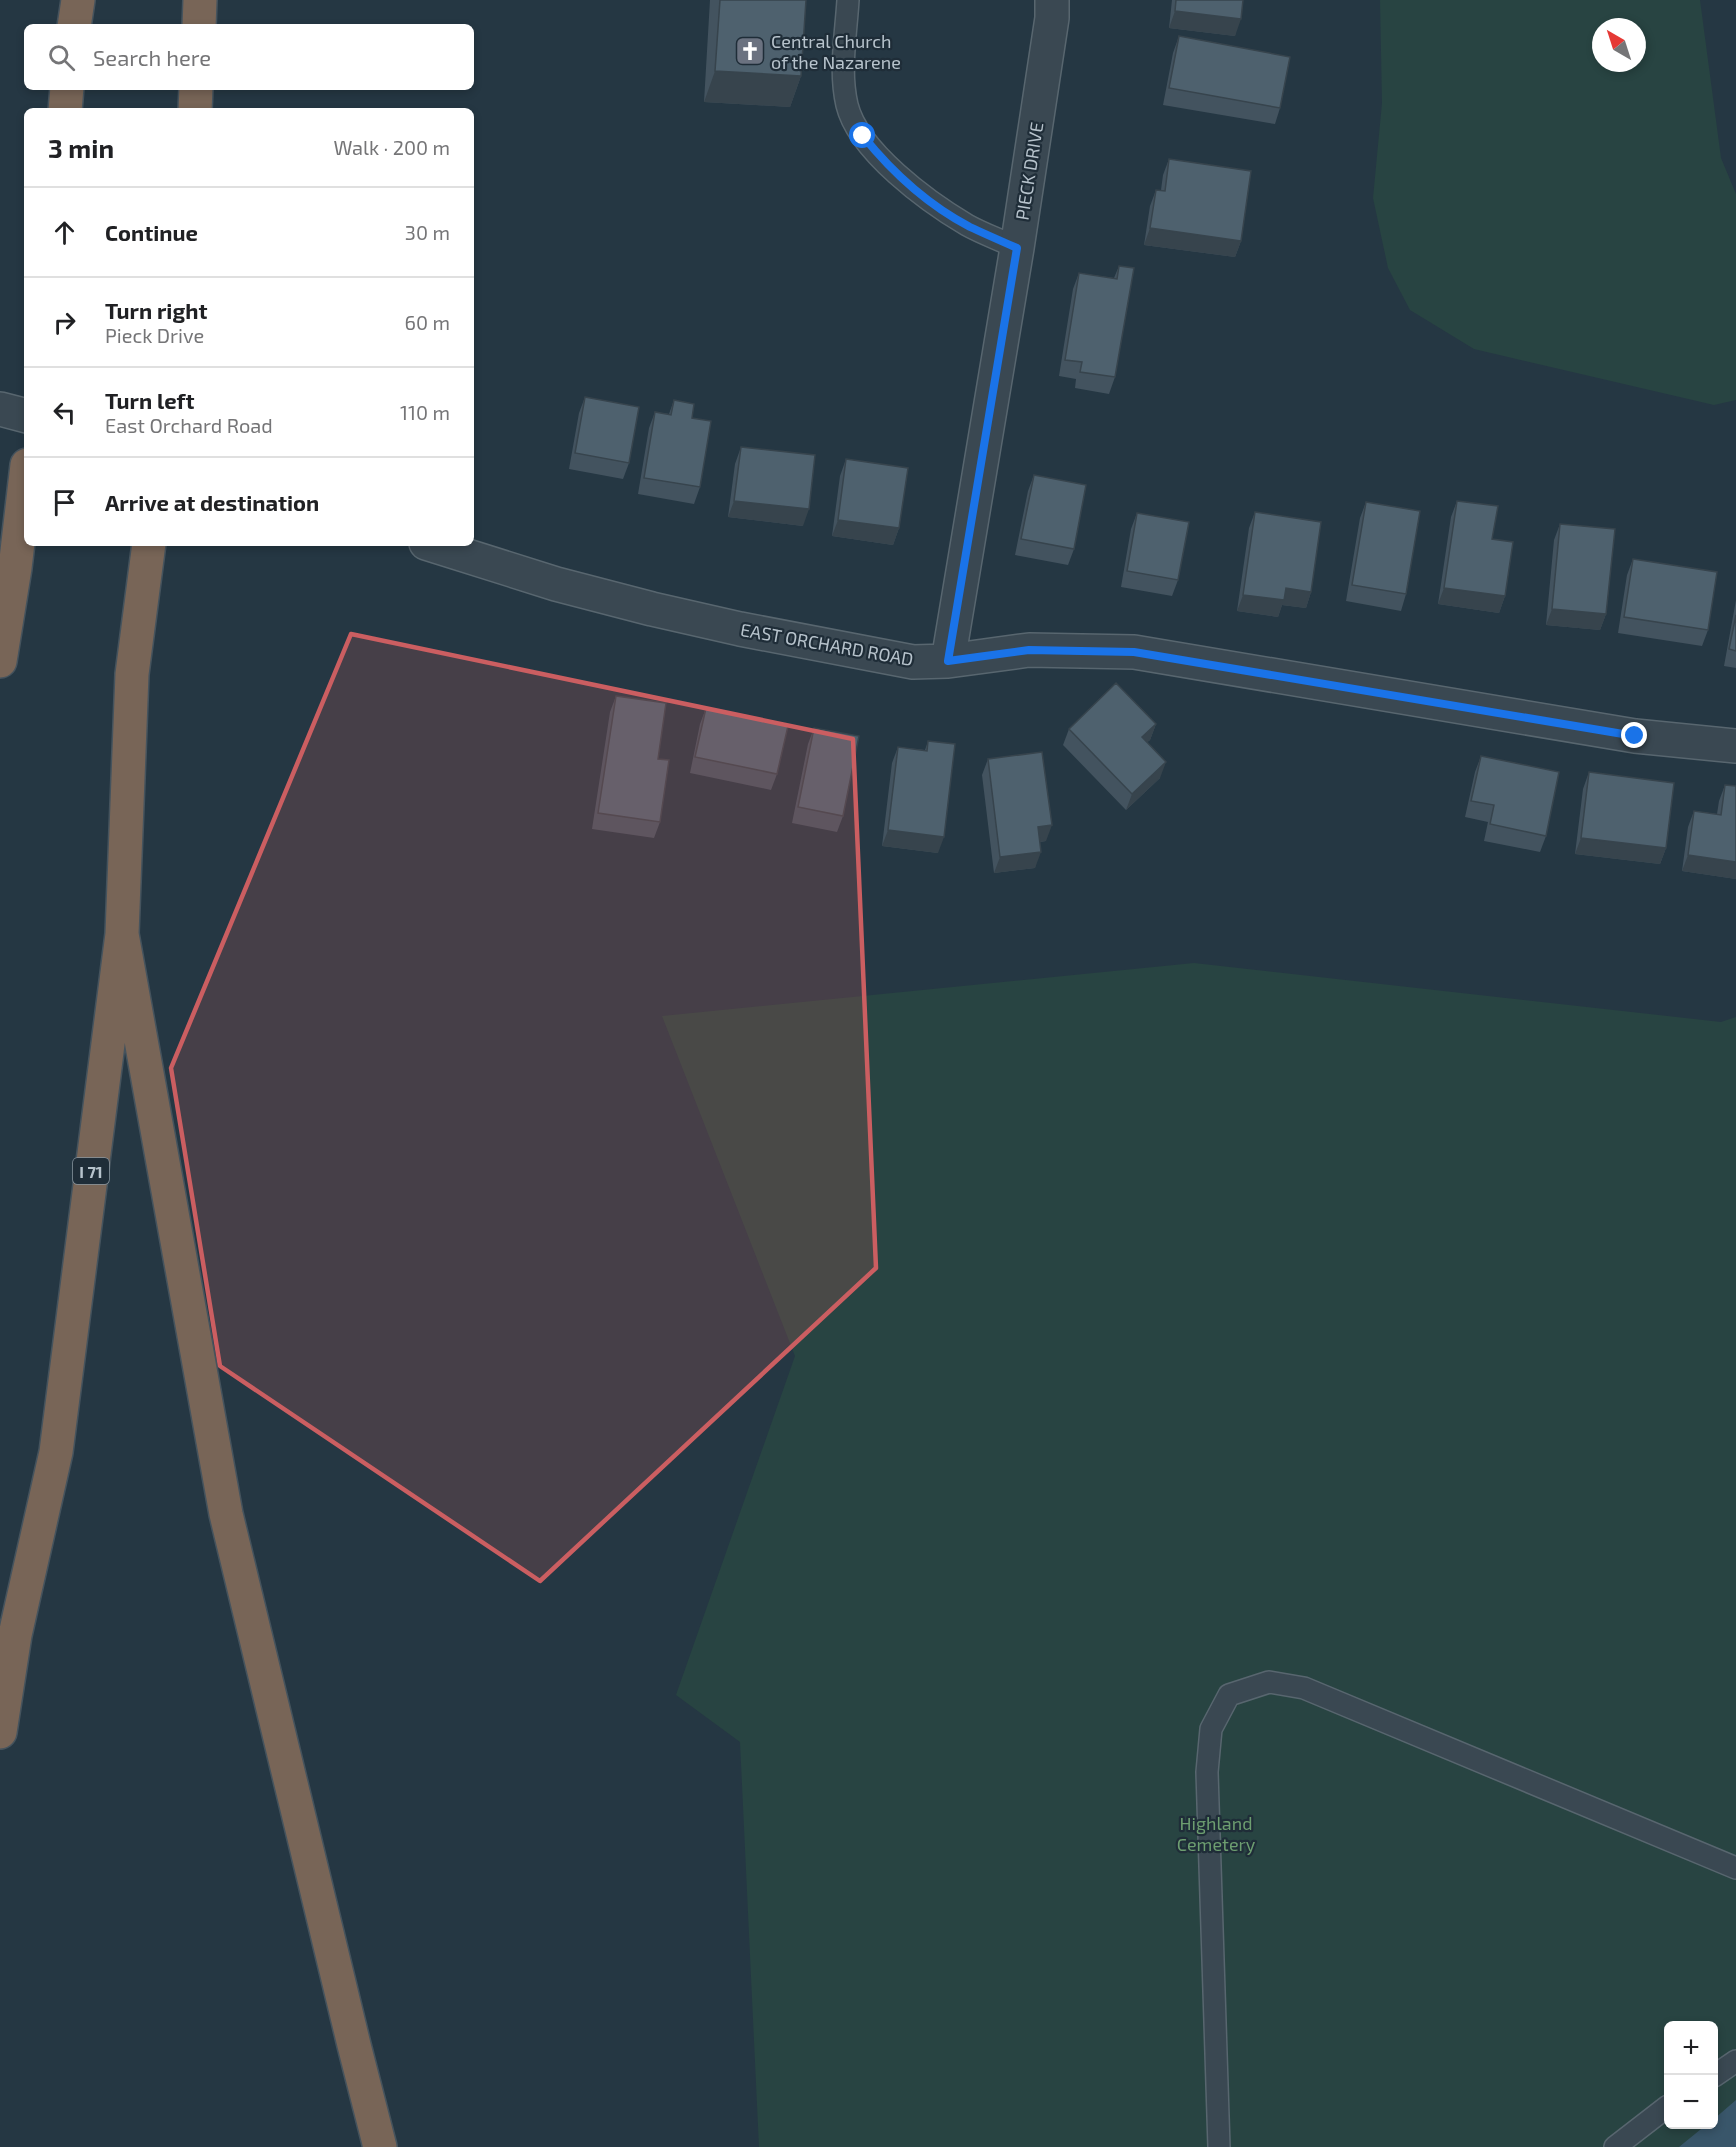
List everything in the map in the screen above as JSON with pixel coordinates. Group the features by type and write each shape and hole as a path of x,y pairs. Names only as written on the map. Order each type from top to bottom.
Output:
{"highway":[{"path":"74,24 78,0"},
{"path":"199,24 200,0"},
{"path":"65,108 67,90"},
{"path":"195,108 196,90"},
{"path":"0,661 15,568 24,491"},
{"name":"I 71","path":"0,1732 15,1635 56,1452 122,934 132,674 149,546"},
{"path":"122,934 226,1514 380,2147"}],"street":[{"name":"PIECK DRIVE","path":"948,661 1017,248 1052,18 1052,0"},
{"path":"0,409 24,415"},
{"name":"EAST ORCHARD ROAD","path":"436,546 556,584 740,629 913,662 948,661 1029,650 1134,652 1635,736 1736,746"}],"lane":[{"path":"848,0 844,75 847,106 863,136 884,162 928,200 969,226 1017,248"},
{"path":"1219,2147 1207,1772 1211,1729 1229,1695 1269,1682 1304,1688 1736,1868"},
{"path":"1715,2075 1736,2061"},
{"path":"1615,2147 1664,2109"}],"highlighted area":[{"path":"351,634 853,739 876,1268 540,1581 220,1366 171,1068"}],"green space":[{"path":"1380,0 1700,0 1721,158 1736,194 1736,400 1714,405 1474,349 1410,310 1388,268 1373,198 1382,103"},
{"name":"Highland Cemetery","path":"1194,963 1721,1022 1736,1017 1736,2147 759,2147 740,1742 676,1695 795,1356 662,1016"}],"water":[{"path":"1736,2100 1736,2147 1679,2147 1701,2129 1718,2129 1718,2116"}],"building":[{"name":"Central Church of the Nazarene","path":"720,0 806,0 801,76 715,71"},
{"path":"1176,0 1243,0 1241,19 1175,11"},
{"path":"1179,36 1290,57 1280,108 1169,88"},
{"path":"1169,159 1251,171 1241,241 1150,228 1156,190 1165,191"},
{"path":"1119,266 1134,268 1115,377 1080,372 1082,362 1065,360 1079,273 1117,279"},
{"path":"585,397 639,407 629,463 575,453"},
{"path":"674,400 694,404 692,418 711,421 700,487 644,478 655,412 671,415"},
{"path":"741,447 815,455 809,509 734,501"},
{"path":"846,459 908,468 899,528 838,520"},
{"path":"1034,475 1086,485 1074,549 1021,539"},
{"path":"1457,501 1498,506 1492,539 1513,542 1505,596 1444,588"},
{"path":"1366,502 1420,511 1406,594 1352,585"},
{"path":"1255,512 1321,522 1311,592 1286,588 1284,600 1243,595"},
{"path":"1137,513 1189,522 1178,580 1127,571"},
{"path":"1560,524 1615,529 1606,614 1552,609"},
{"path":"1633,559 1717,572 1708,630 1624,617"},
{"path":"1736,615 1736,651 1729,649"},
{"path":"1116,683 1156,724 1142,737 1166,762 1132,794 1069,729"},
{"path":"616,696 666,703 658,759 669,760 660,822 598,813"},
{"path":"706,708 788,726 777,774 695,757"},
{"path":"814,728 859,736 843,816 798,807"},
{"path":"928,741 955,744 944,837 888,830 898,747 927,751"},
{"path":"1042,752 1052,825 1038,827 1041,852 1000,857 988,759"},
{"path":"1481,756 1559,772 1546,836 1490,824 1494,805 1471,801"},
{"path":"1589,772 1674,783 1666,848 1581,838"},
{"path":"1725,785 1736,786 1736,862 1688,855 1694,811 1721,815"}],"place":[{"name":"Central Church of the Nazarene","path":"750,51"}],"route":[{"path":"863,136 884,162 928,200 969,226 1017,248 948,661 1029,650 1134,652 1635,736"}]}
